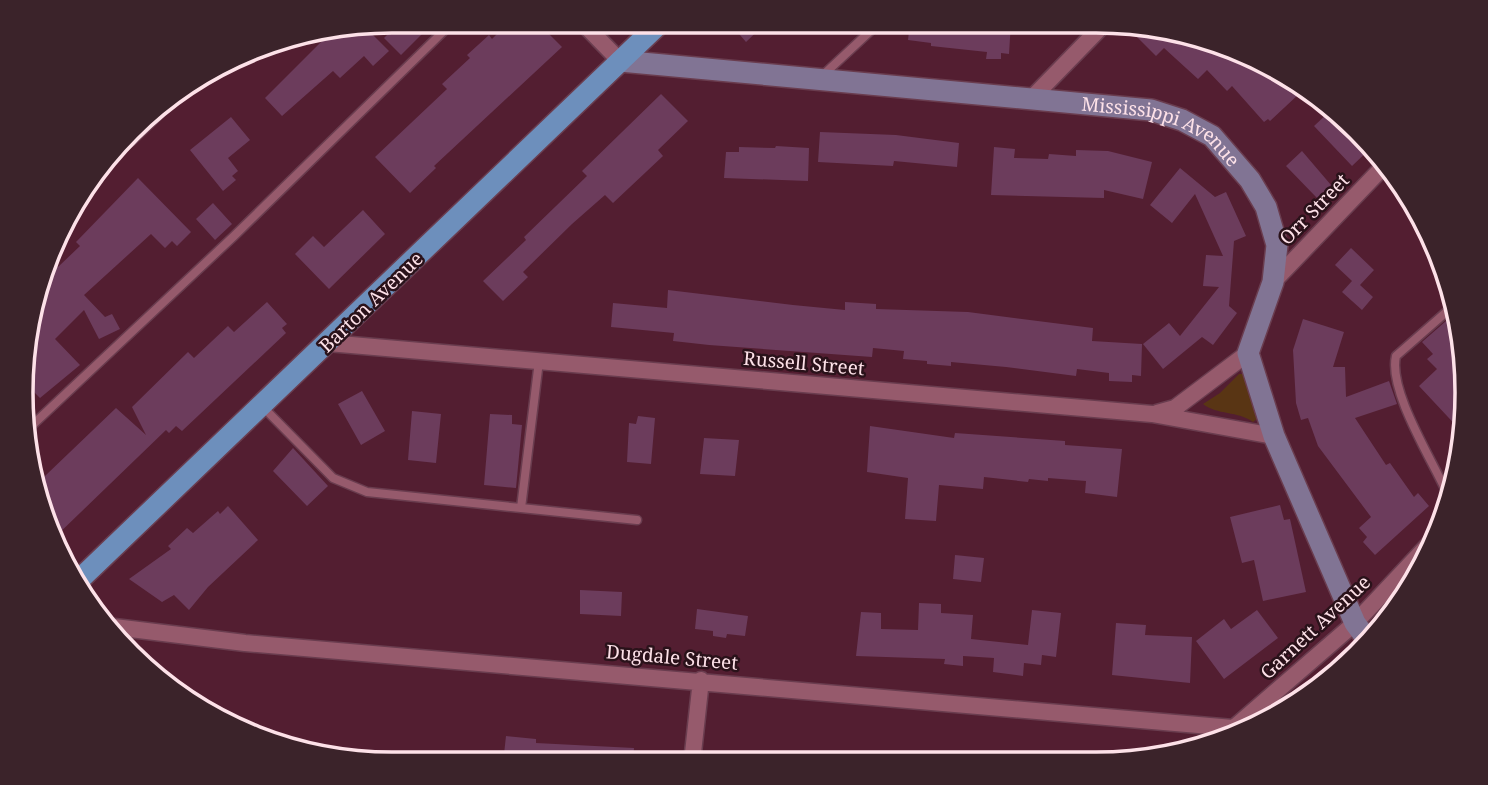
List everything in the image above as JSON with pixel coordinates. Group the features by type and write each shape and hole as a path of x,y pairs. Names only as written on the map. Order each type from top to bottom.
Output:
{"main road":[{"name":"Barton Avenue","path":"83,576 650,33"}],"street":[{"path":"593,33 621,61"},
{"path":"1032,98 1095,33"},
{"name":"Mississippi Avenue","path":"621,61 1151,110 1182,120 1212,136 1250,180 1266,207 1277,245 1273,282 1248,353"},
{"name":"Orr Street","path":"1273,282 1379,171"},
{"name":"Russell Street","path":"328,343 1152,414 1274,436"},
{"path":"1152,414 1175,408 1248,353 1274,436 1355,623 1362,633"},
{"name":"Garnett Avenue","path":"1242,720 1355,623 1412,562"},
{"name":"Dugdale Street","path":"121,628 245,643 701,680 1225,727"},
{"path":"693,752 701,680"}],"lane":[{"path":"35,423 234,236 442,33"},
{"path":"817,80 868,33"},
{"path":"1443,485 1399,389 1393,367 1396,356 1446,312"},
{"path":"521,508 539,361"},
{"path":"262,406 333,478 347,487 367,492 637,520"}],"shaded area":[{"path":"1239,374 1243,374 1258,418 1253,422 1203,404 1220,393"}],"building":[{"path":"389,33 423,33 401,55 384,38"},
{"path":"498,33 548,33 562,47 434,166 436,168 410,193 375,157 447,89 442,84 470,58 467,55 489,35 492,39"},
{"path":"738,33 755,33 746,42"},
{"path":"909,33 1010,33 1009,54 1001,53 1001,59 986,59 987,52 931,46 931,43 908,40"},
{"path":"372,34 389,51 373,66 364,56 340,78 333,71 282,116 265,98 323,40"},
{"path":"1135,35 1211,52 1254,70 1297,96 1270,121 1268,119 1264,122 1232,86 1227,91 1207,70 1198,79 1164,48 1156,56"},
{"path":"661,94 688,121 658,150 663,156 613,203 605,195 572,224 523,272 528,277 503,301 483,281 587,176 582,171"},
{"path":"1325,116 1364,154 1352,166 1314,126"},
{"path":"231,117 250,140 228,158 238,171 232,176 236,180 223,191 190,150"},
{"path":"820,132 896,135 959,143 957,167 894,161 893,166 818,162"},
{"path":"739,147 809,148 808,181 724,178 726,152 739,152"},
{"path":"994,147 1015,149 1014,158 1048,159 1049,154 1076,156 1076,150 1108,151 1152,162 1143,199 1104,190 1104,198 991,195"},
{"path":"1302,151 1331,185 1317,198 1286,166"},
{"path":"1180,168 1215,197 1226,192 1246,236 1234,241 1229,306 1237,313 1213,345 1202,337 1163,369 1143,344 1169,323 1180,336 1219,287 1203,286 1206,255 1223,256 1195,194 1172,223 1150,205"},
{"path":"138,178 191,232 177,246 172,241 165,248 151,234 84,295 105,317 112,314 120,329 99,339 84,310 55,339 80,365 40,398 33,391 34,369 45,300 57,266 80,246 76,242"},
{"path":"213,203 232,224 215,240 196,219"},
{"path":"363,210 385,234 329,289 295,254 313,236 324,247"},
{"path":"1351,248 1374,270 1360,285 1373,297 1362,310 1342,292 1352,281 1335,265"},
{"path":"668,290 845,310 845,302 876,304 876,309 968,312 1093,328 1092,341 1142,344 1141,376 1132,375 1132,382 1109,381 1109,373 1077,369 1076,376 951,362 951,366 927,364 927,361 903,359 904,351 873,348 872,357 709,345 673,341 674,333 611,327 613,303 667,308"},
{"path":"267,302 287,324 282,328 286,333 182,431 176,426 169,433 166,430 61,531 45,485 43,478 46,475 116,408 146,435 132,407 188,352 194,358 228,326 234,332"},
{"path":"1303,319 1344,332 1333,367 1345,367 1346,397 1389,381 1397,404 1355,418 1386,465 1390,463 1414,497 1418,493 1429,506 1375,555 1363,542 1367,537 1359,528 1371,517 1318,446 1308,418 1301,420 1296,403 1293,350"},
{"path":"1446,321 1448,324 1454,369 1453,423 1419,386 1437,369 1427,359 1433,354 1422,342"},
{"path":"362,391 385,431 361,445 338,404"},
{"path":"412,411 441,414 436,463 408,460"},
{"path":"490,414 512,415 512,424 522,425 516,488 484,485"},
{"path":"638,416 655,418 651,464 627,462 629,423 636,424"},
{"path":"870,426 954,438 955,433 1065,441 1065,445 1122,449 1117,497 1085,493 1086,481 1048,478 1048,481 1029,479 1028,482 984,477 983,489 939,485 936,521 905,519 908,478 867,472"},
{"path":"704,438 739,440 735,476 700,474"},
{"path":"293,448 328,486 307,506 273,471"},
{"path":"1280,505 1284,520 1290,519 1306,592 1263,601 1254,560 1242,563 1230,517"},
{"path":"228,506 258,540 208,587 189,610 174,595 162,602 129,579 171,549 168,546 187,528 193,533 218,511 220,514"},
{"path":"955,555 984,558 981,582 953,579"},
{"path":"580,590 622,592 621,616 580,614"},
{"path":"919,603 941,604 941,613 973,615 971,639 1028,645 1032,610 1061,613 1056,657 1042,655 1041,665 1024,663 1023,676 993,672 994,658 963,656 963,666 944,664 945,659 856,656 861,612 881,613 881,629 918,630"},
{"path":"697,609 748,616 745,636 727,634 726,638 713,636 713,631 695,629"},
{"path":"1257,610 1278,638 1224,679 1196,641 1224,619 1231,629"},
{"path":"1116,623 1146,625 1145,635 1192,637 1190,683 1112,675"},
{"path":"506,736 536,739 536,743 634,748 634,752 504,752"}]}
